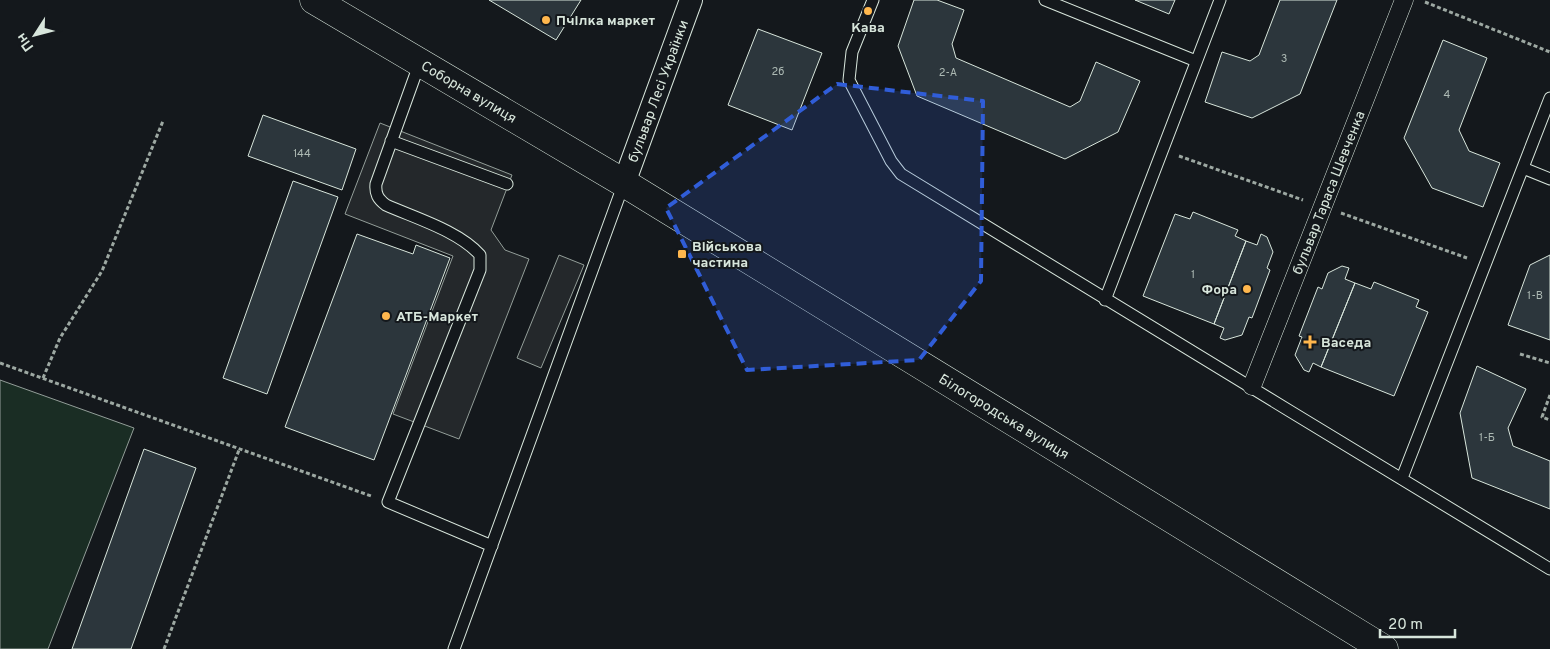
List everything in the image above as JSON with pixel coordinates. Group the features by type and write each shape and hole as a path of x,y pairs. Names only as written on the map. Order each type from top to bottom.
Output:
{"main road":[{"name":"Соборна вулиця","path":"314,0 624,183"},
{"name":"Білогородська вулиця","path":"624,183 1384,649"}],"street":[{"name":"бульвар Лесі Українки","path":"624,183 691,0"},
{"name":"бульвар Тараса Шевченка","path":"1252,386 1404,0"}],"lane":[{"path":"873,0 852,52 849,80 890,160 901,174 1105,300 1252,386 1550,569"},
{"path":"1045,0 1196,61"},
{"path":"1105,300 1220,0"},
{"path":"420,62 376,184 375,192 379,200 386,205 471,244 480,255 480,270 388,502 492,546"},
{"path":"1402,478 1550,98"},
{"path":"391,141 507,184"},
{"path":"1523,168 1550,179"},
{"path":"454,649 624,183"}],"path":[{"path":"1420,0 1550,52"},
{"path":"43,378 60,338 102,271 163,121"},
{"path":"1520,354 1550,363"},
{"path":"0,363 388,502"},
{"path":"1550,395 1542,417 1550,420"},
{"path":"164,649 239,450"}],"highlighted area":[{"path":"837,84 983,101 981,281 919,360 747,370 666,208"}],"green space":[{"path":"0,380 134,428 48,649 0,649"}],"shaded area":[{"path":"380,123 512,175 491,230 505,250 529,259 459,439 393,414 453,256 345,214"},
{"path":"559,255 584,265 541,368 517,358"}],"building":[{"name":"Пчілка маркет","path":"489,0 581,0 556,40"},
{"path":"914,0 937,0 964,10 952,44 956,58 1070,107 1080,101 1096,62 1140,81 1118,132 1065,159 917,96 898,46"},
{"path":"1135,0 1175,0 1169,14"},
{"path":"1280,0 1337,0 1300,94 1252,118 1205,102 1222,52 1250,61 1259,55"},
{"path":"758,29 822,53 792,130 728,105"},
{"path":"1443,40 1487,58 1459,130 1469,151 1500,163 1483,207 1432,188 1404,138"},
{"path":"263,115 356,149 342,190 248,156"},
{"path":"293,181 338,197 267,394 223,378"},
{"path":"1193,212 1238,230 1235,236 1246,241 1214,324 1143,296 1175,214 1190,219"},
{"path":"357,234 413,254 416,245 450,258 374,460 285,427"},
{"path":"1261,234 1267,237 1273,252 1267,268 1270,270 1252,318 1249,317 1242,335 1225,340 1220,338 1224,328 1214,324 1246,241 1257,245"},
{"path":"1550,255 1550,340 1508,325 1530,265"},
{"path":"1342,266 1349,268 1345,279 1355,283 1321,367 1313,363 1309,372 1304,370 1295,355 1302,337 1299,336 1318,287 1322,289 1328,273"},
{"path":"1374,282 1419,300 1416,307 1428,312 1394,396 1321,367 1355,283 1371,289"},
{"path":"1477,366 1526,389 1508,428 1513,446 1550,461 1550,509 1472,478 1460,413"},
{"path":"144,449 196,468 131,649 72,649"}],"place":[{"name":"Кава","path":"868,11"},
{"name":"Пчілка маркет","path":"546,20"},
{"name":"Військова частина","path":"682,254"},
{"name":"Фора","path":"1247,289"},
{"name":"АТБ-Маркет","path":"386,316"},
{"name":"Васеда","path":"1310,342"}]}
